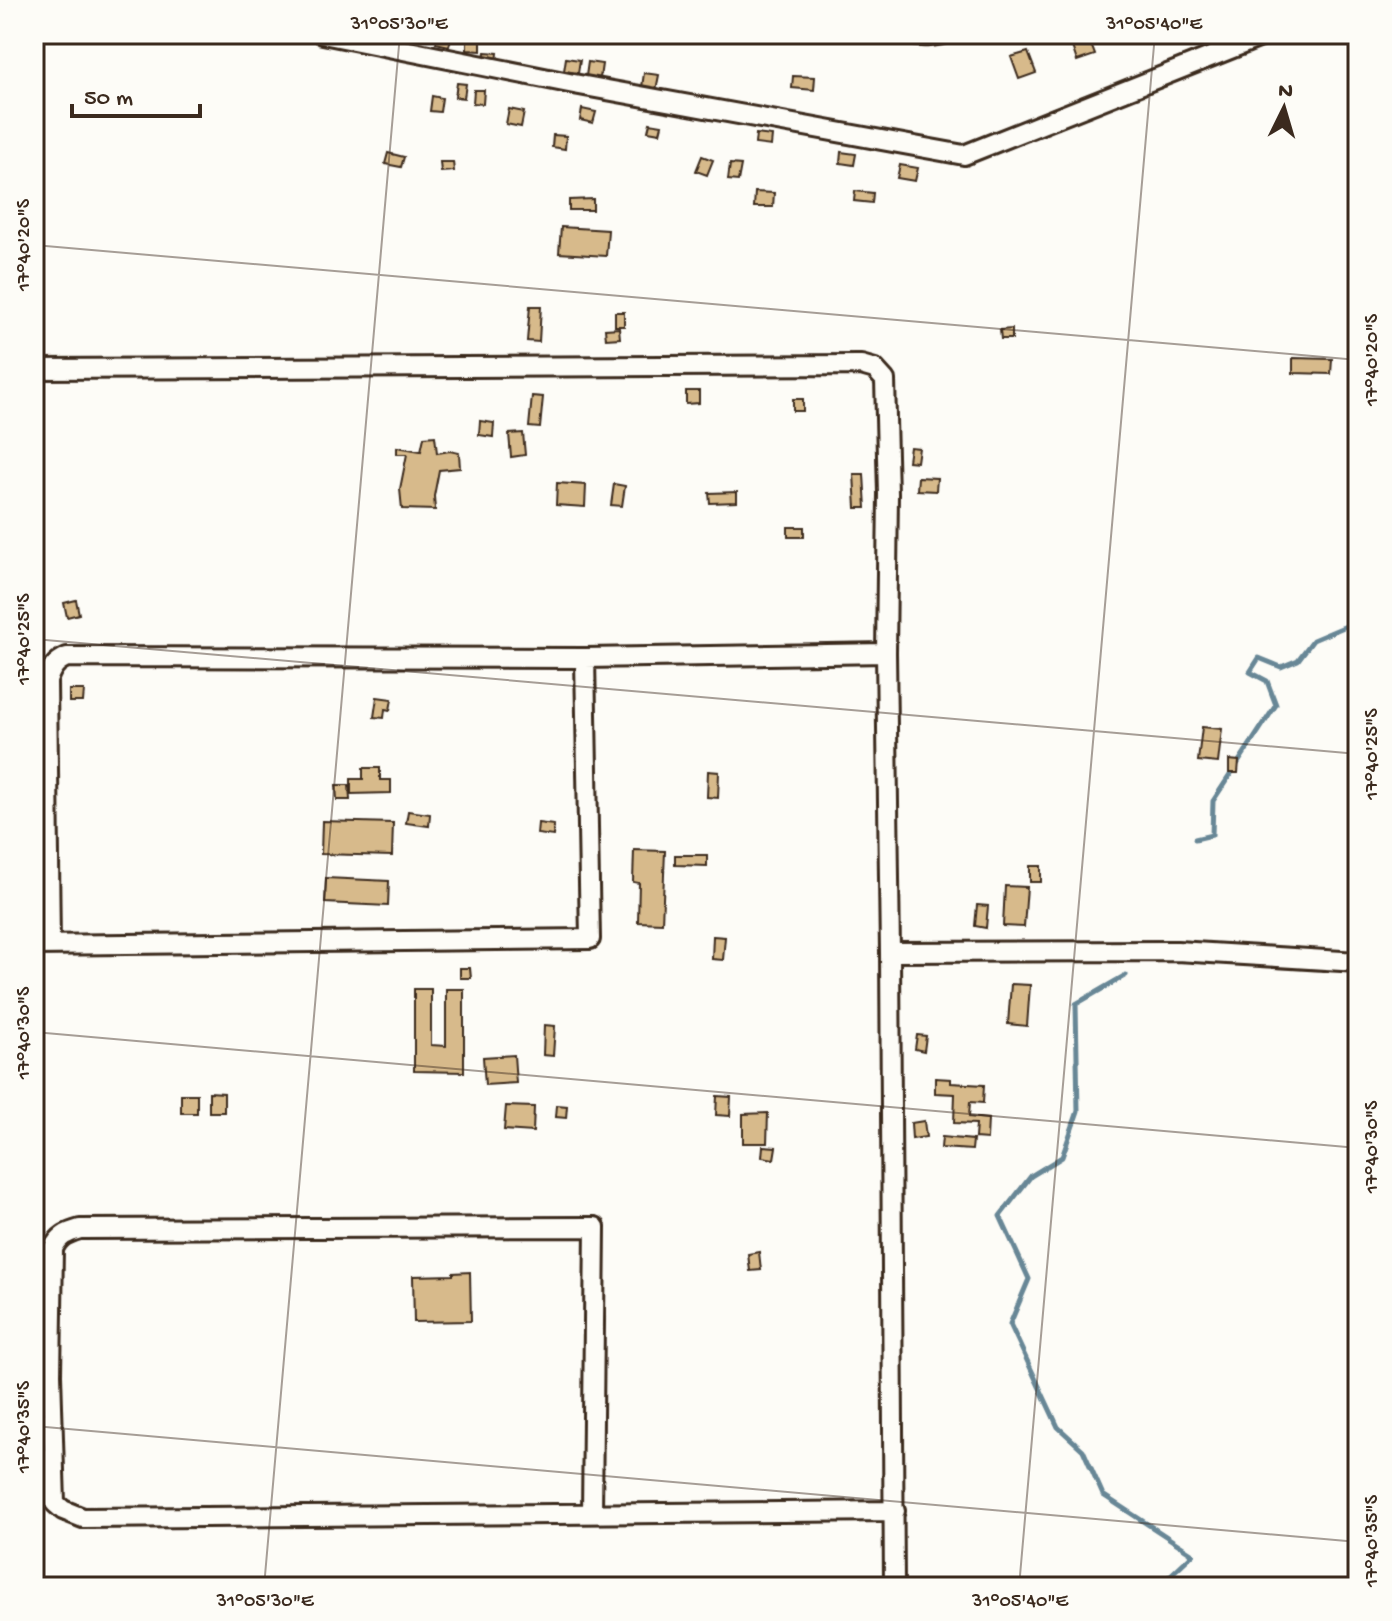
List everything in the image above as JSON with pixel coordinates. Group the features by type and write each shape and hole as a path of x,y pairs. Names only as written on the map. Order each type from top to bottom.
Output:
{"street":[{"path":"323,34 590,87 964,155 1268,34"},
{"path":"34,369 861,365 875,369 885,380 894,1587"},
{"path":"585,658 590,939 42,945 47,681 50,670 67,657 585,658 886,653"},
{"path":"890,952 1177,951 1358,962"},
{"path":"592,1513 595,1227 80,1229 58,1239 53,1249 51,1374 55,1503 83,1518 895,1511"}],"lane":[{"path":"896,34 910,41 935,41 961,34"}],"building":[{"path":"438,34 452,35 449,46 436,43"},
{"path":"1087,34 1095,55 1077,61 1068,35"},
{"path":"1131,34 1148,34 1149,36 1133,41"},
{"path":"467,39 481,39 481,51 467,50"},
{"path":"485,52 498,53 497,62 484,60"},
{"path":"1028,52 1036,73 1019,79 1011,57"},
{"path":"566,58 580,60 578,73 564,71"},
{"path":"588,62 602,64 600,78 586,76"},
{"path":"644,73 659,75 656,90 642,87"},
{"path":"793,76 815,77 814,90 792,88"},
{"path":"457,83 466,84 464,98 455,97"},
{"path":"474,90 484,90 483,104 473,103"},
{"path":"432,96 442,98 440,112 430,111"},
{"path":"509,109 524,112 521,127 506,124"},
{"path":"582,109 596,112 593,123 580,120"},
{"path":"650,123 662,125 660,133 648,131"},
{"path":"756,134 772,136 771,146 755,144"},
{"path":"553,135 566,136 565,149 552,147"},
{"path":"841,152 856,154 854,165 840,163"},
{"path":"388,153 404,157 401,167 385,164"},
{"path":"702,156 713,160 707,175 696,171"},
{"path":"440,162 453,162 454,171 441,172"},
{"path":"730,164 741,165 738,181 728,180"},
{"path":"900,165 918,168 915,181 897,178"},
{"path":"855,191 873,193 872,203 854,201"},
{"path":"755,192 774,193 773,207 754,207"},
{"path":"593,199 593,210 569,210 569,200"},
{"path":"561,227 608,230 606,256 559,253"},
{"path":"530,306 541,306 539,342 527,341"},
{"path":"615,312 624,312 624,326 615,326"},
{"path":"619,328 620,338 606,339 605,329"},
{"path":"1012,329 1012,339 1001,339 1000,330"},
{"path":"1293,358 1332,359 1331,374 1293,373"},
{"path":"686,391 699,391 699,403 686,404"},
{"path":"532,396 543,397 540,428 529,427"},
{"path":"793,399 803,399 803,411 793,411"},
{"path":"480,421 494,423 493,437 479,435"},
{"path":"523,433 525,455 511,457 509,434"},
{"path":"435,436 437,453 459,453 460,468 439,470 435,510 402,509 400,489 407,454 397,454 397,447 421,451 424,437"},
{"path":"910,447 919,448 917,462 908,461"},
{"path":"854,474 864,474 866,508 856,508"},
{"path":"918,477 937,478 936,491 917,490"},
{"path":"557,483 586,485 585,507 556,505"},
{"path":"614,484 625,486 622,506 611,505"},
{"path":"737,492 737,502 710,503 709,493"},
{"path":"788,527 804,527 804,537 788,537"},
{"path":"76,600 79,614 67,617 64,603"},
{"path":"69,690 84,690 83,702 69,702"},
{"path":"377,697 392,699 390,710 385,709 384,718 374,717"},
{"path":"1202,727 1222,729 1218,763 1198,761"},
{"path":"1229,760 1239,761 1238,773 1229,773"},
{"path":"363,768 380,768 380,780 391,780 391,793 351,794 351,779 363,779"},
{"path":"708,771 719,772 718,798 707,797"},
{"path":"336,785 349,785 350,800 337,800"},
{"path":"408,811 430,814 429,826 406,823"},
{"path":"322,821 393,823 392,856 321,854"},
{"path":"538,823 554,825 553,836 537,834"},
{"path":"634,850 665,851 662,923 638,922 639,883 633,882"},
{"path":"675,855 707,855 707,866 675,865"},
{"path":"1030,866 1041,866 1041,882 1030,882"},
{"path":"326,878 389,881 388,906 325,903"},
{"path":"1005,886 1027,887 1024,927 1003,926"},
{"path":"977,905 988,906 986,928 975,926"},
{"path":"713,936 725,937 723,960 712,959"},
{"path":"460,968 470,968 471,978 460,978"},
{"path":"1011,984 1030,985 1027,1026 1008,1024"},
{"path":"414,989 431,989 431,1045 446,1046 446,989 464,989 464,1072 414,1071"},
{"path":"544,1025 555,1026 553,1056 543,1055"},
{"path":"917,1035 926,1036 924,1051 915,1049"},
{"path":"514,1055 516,1083 485,1085 483,1057"},
{"path":"935,1078 951,1079 951,1083 984,1085 983,1103 970,1102 969,1117 988,1119 987,1139 975,1138 976,1124 954,1123 955,1094 935,1093"},
{"path":"209,1092 224,1093 224,1112 209,1112"},
{"path":"181,1094 197,1094 197,1113 181,1113"},
{"path":"717,1096 731,1097 730,1116 716,1115"},
{"path":"557,1105 567,1106 566,1118 556,1117"},
{"path":"506,1106 534,1107 533,1132 504,1130"},
{"path":"768,1113 767,1143 743,1143 743,1114"},
{"path":"924,1121 926,1137 912,1139 911,1123"},
{"path":"942,1137 973,1140 972,1150 941,1148"},
{"path":"763,1146 776,1147 774,1159 762,1157"},
{"path":"759,1252 761,1270 750,1271 748,1254"},
{"path":"470,1272 471,1321 414,1322 413,1276"}],"waterway":[{"path":"1195,839 1212,835 1213,801 1276,705 1267,681 1250,672 1259,658 1281,667 1298,660 1313,640 1358,621"},
{"path":"1126,975 1076,1004 1078,1111 1062,1157 1031,1176 1000,1216 1029,1279 1010,1324 1058,1427 1083,1450 1103,1495 1193,1554 1158,1587"}]}
